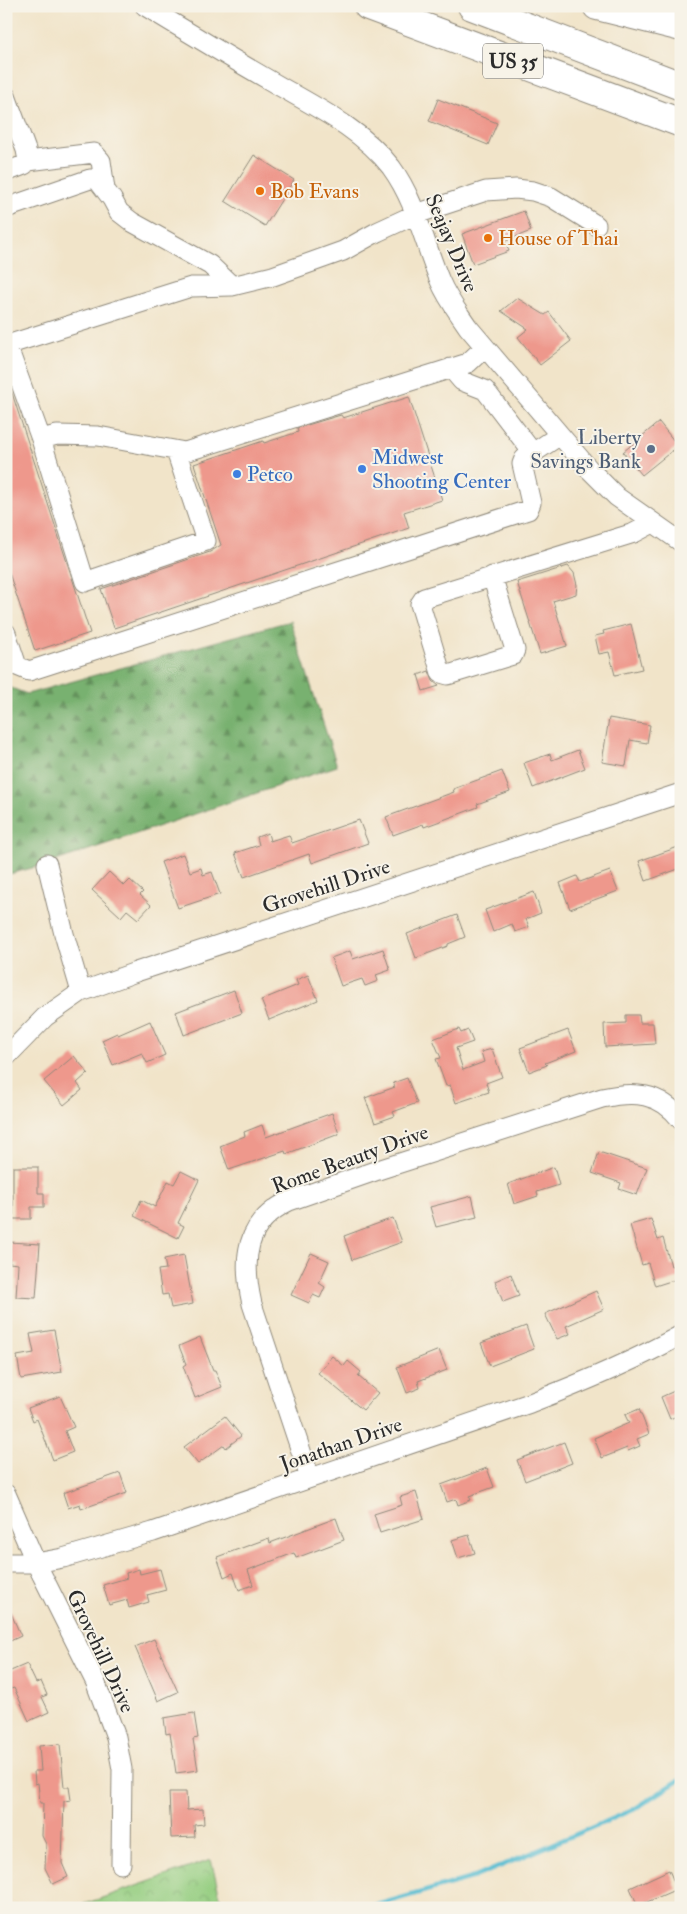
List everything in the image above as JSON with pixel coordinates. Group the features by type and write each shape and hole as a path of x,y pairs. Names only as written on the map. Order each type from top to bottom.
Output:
{"highway":[{"name":"US 35","path":"368,6 681,123"},
{"name":"US 35","path":"472,6 681,86"},
{"path":"597,6 681,28"},
{"path":"635,17 681,22"}],"street":[{"name":"Seajay Drive","path":"145,6 359,135 376,150 391,168 403,187 416,214 445,290 468,327 589,470 617,497 681,542"},
{"path":"6,96 28,160"},
{"path":"6,172 24,164 28,160 94,153 102,166 105,189"},
{"path":"6,208 90,178 96,178 119,212 132,222 210,266 232,286"},
{"path":"176,451 206,541 85,582 41,440 6,345 191,287 232,286 273,276 343,251 377,232 416,214 486,191 516,188 533,191 550,197 596,225"},
{"path":"41,440 56,435 98,436 185,452 468,363 485,347"},
{"path":"451,368 462,381 485,390 533,453"},
{"path":"6,633 17,666 29,671 528,510 532,503 522,464 524,459 560,435"},
{"path":"492,576 515,650 513,655 448,675 441,673 420,604 424,598 492,576 634,533 653,523"},
{"name":"Grovehill Drive","path":"6,1057 45,1017 81,992 146,968 681,793"},
{"path":"47,864 64,934 81,992"},
{"name":"Rome Beauty Drive","path":"310,1478 255,1313 247,1282 246,1258 250,1242 258,1225 265,1218 289,1201 375,1171 621,1093 635,1093 648,1096 671,1109 681,1120"},
{"name":"Jonathan Drive","path":"6,1563 36,1564 153,1532 547,1397 581,1384 681,1336"},
{"name":"Grovehill Drive","path":"6,1494 36,1564 95,1681 116,1737 122,1769 122,1864"}],"green space":[{"path":"290,621 337,766 47,864 6,875 6,686 27,694"},
{"path":"211,1860 223,1908 73,1908"}],"building":[{"path":"438,99 497,123 488,145 429,121"},
{"name":"Bob Evans","path":"254,155 294,180 265,226 225,201"},
{"name":"House of Thai","path":"524,211 531,231 505,241 509,251 473,264 462,234"},
{"path":"517,298 545,315 549,312 571,341 540,365 518,337 528,329 501,311"},
{"path":"6,384 9,384 90,633 35,651 6,564"},
{"path":"409,397 442,500 404,512 409,528 114,628 101,589 210,552 221,545 194,464 263,441 264,443 298,432 297,428 341,415 343,418"},
{"name":"Liberty Savings Bank","path":"659,422 678,446 642,475 623,452"},
{"path":"568,566 574,573 577,585 576,594 553,601 567,646 540,654 517,582"},
{"path":"631,624 642,669 615,675 609,652 599,654 595,636 604,634 603,631"},
{"path":"429,671 433,681 439,686 423,691 418,675"},
{"path":"609,718 650,725 647,743 630,740 626,766 602,762"},
{"path":"578,750 585,768 533,788 524,763 550,754 552,760"},
{"path":"502,771 510,792 477,804 478,807 424,827 423,824 393,835 386,817 454,792 453,789"},
{"path":"359,820 368,843 312,863 309,854 244,877 235,853 259,845 257,837 268,833 270,841 289,835 292,843"},
{"path":"681,846 681,868 646,881 639,861"},
{"path":"183,854 190,872 201,868 203,875 212,872 220,894 178,908 161,862"},
{"path":"610,871 618,891 570,909 560,883 577,876 580,882"},
{"path":"109,872 124,886 130,880 143,892 140,895 151,905 138,919 127,910 121,917 92,890"},
{"path":"534,892 541,913 526,919 529,927 515,932 512,924 493,932 485,910"},
{"path":"457,915 465,937 448,944 448,946 416,958 407,934"},
{"path":"383,949 390,970 376,975 378,981 365,986 362,979 341,986 331,958 350,951 353,959"},
{"path":"308,975 318,1000 269,1020 261,1000 298,985 296,980"},
{"path":"234,990 242,1013 184,1035 176,1012"},
{"path":"626,1015 639,1015 640,1023 653,1023 655,1044 605,1047 604,1024 626,1023"},
{"path":"150,1021 165,1055 147,1063 142,1053 113,1065 102,1040"},
{"path":"459,1029 461,1033 468,1030 473,1042 456,1048 463,1070 484,1062 481,1052 492,1049 502,1077 486,1083 489,1092 456,1103 450,1085 446,1086 436,1059 441,1058 433,1039"},
{"path":"568,1030 576,1051 545,1063 547,1065 529,1072 520,1048"},
{"path":"74,1056 88,1073 77,1083 82,1090 64,1105 44,1081"},
{"path":"407,1078 417,1103 393,1112 395,1116 375,1123 365,1098 395,1087 393,1083"},
{"path":"332,1113 339,1134 286,1154 285,1151 229,1170 220,1146 245,1136 244,1132 262,1125 266,1137"},
{"path":"599,1152 647,1168 637,1195 619,1189 621,1183 592,1173"},
{"path":"13,1167 38,1167 38,1193 44,1193 44,1207 31,1207 31,1219 13,1219"},
{"path":"554,1167 559,1185 537,1192 538,1196 514,1204 508,1184"},
{"path":"181,1171 199,1180 178,1223 184,1226 178,1238 134,1216 141,1200 155,1207 168,1181 174,1184"},
{"path":"472,1196 477,1217 436,1227 430,1207"},
{"path":"393,1218 402,1242 352,1260 344,1236"},
{"path":"651,1219 658,1240 663,1238 671,1266 676,1265 680,1278 655,1286 648,1263 642,1265 630,1225"},
{"path":"10,1242 40,1244 36,1298 16,1297 18,1264 9,1263"},
{"path":"311,1253 329,1261 319,1283 325,1287 320,1298 313,1295 309,1303 291,1295"},
{"path":"184,1255 193,1304 171,1308 168,1294 162,1295 158,1270 166,1269 164,1259"},
{"path":"511,1274 519,1296 503,1302 495,1281"},
{"path":"596,1291 604,1309 566,1326 570,1334 557,1339 545,1314"},
{"path":"526,1326 534,1349 490,1366 481,1343"},
{"path":"54,1330 62,1372 21,1379 17,1356 34,1353 30,1334"},
{"path":"200,1337 222,1387 195,1398 183,1366 186,1364 179,1346"},
{"path":"439,1350 447,1370 418,1381 420,1388 407,1393 397,1367"},
{"path":"332,1356 344,1366 348,1361 361,1372 358,1376 378,1393 363,1410 318,1373"},
{"path":"681,1388 681,1414 670,1419 661,1397"},
{"path":"60,1396 74,1427 65,1431 73,1452 53,1460 37,1419 33,1421 28,1408"},
{"path":"639,1409 649,1434 637,1439 640,1446 628,1451 627,1448 602,1458 594,1438 629,1423 625,1415"},
{"path":"225,1416 241,1436 226,1448 224,1445 198,1464 184,1447"},
{"path":"564,1442 572,1463 525,1481 517,1460"},
{"path":"487,1468 494,1487 469,1496 471,1500 458,1505 456,1499 447,1502 441,1485"},
{"path":"120,1473 127,1493 81,1509 80,1504 68,1508 63,1493"},
{"path":"416,1492 424,1519 380,1533 374,1514 402,1505 400,1497"},
{"path":"336,1518 344,1540 296,1558 294,1553 248,1570 253,1585 239,1590 233,1573 224,1577 217,1557 269,1538 270,1543"},
{"path":"469,1535 475,1553 458,1558 452,1540"},
{"path":"139,1569 140,1574 160,1569 166,1590 147,1595 149,1602 129,1608 127,1600 109,1605 103,1585 127,1578 126,1573"},
{"path":"6,1602 21,1636 6,1643"},
{"path":"154,1639 178,1692 158,1701 135,1647"},
{"path":"27,1664 36,1683 41,1681 47,1695 42,1697 49,1712 29,1721 14,1688 11,1689 6,1679 6,1673"},
{"path":"194,1713 198,1738 193,1739 198,1770 176,1773 170,1733 166,1734 164,1718"},
{"path":"60,1744 64,1787 69,1787 71,1800 64,1801 62,1863 68,1877 53,1884 45,1868 46,1844 42,1836 43,1803 40,1803 38,1783 35,1784 34,1771 41,1771 39,1746"},
{"path":"169,1792 186,1792 187,1810 203,1809 204,1824 194,1825 195,1837 171,1838"},
{"path":"669,1870 677,1889 638,1906 630,1888"}],"waterway":[{"path":"366,1908 475,1877 633,1810 681,1779"}],"place":[{"name":"Bob Evans","path":"260,191"},
{"name":"House of Thai","path":"488,238"},
{"name":"Liberty Savings Bank","path":"651,449"},
{"name":"Midwest Shooting Center","path":"362,469"},
{"name":"Petco","path":"237,474"}]}
